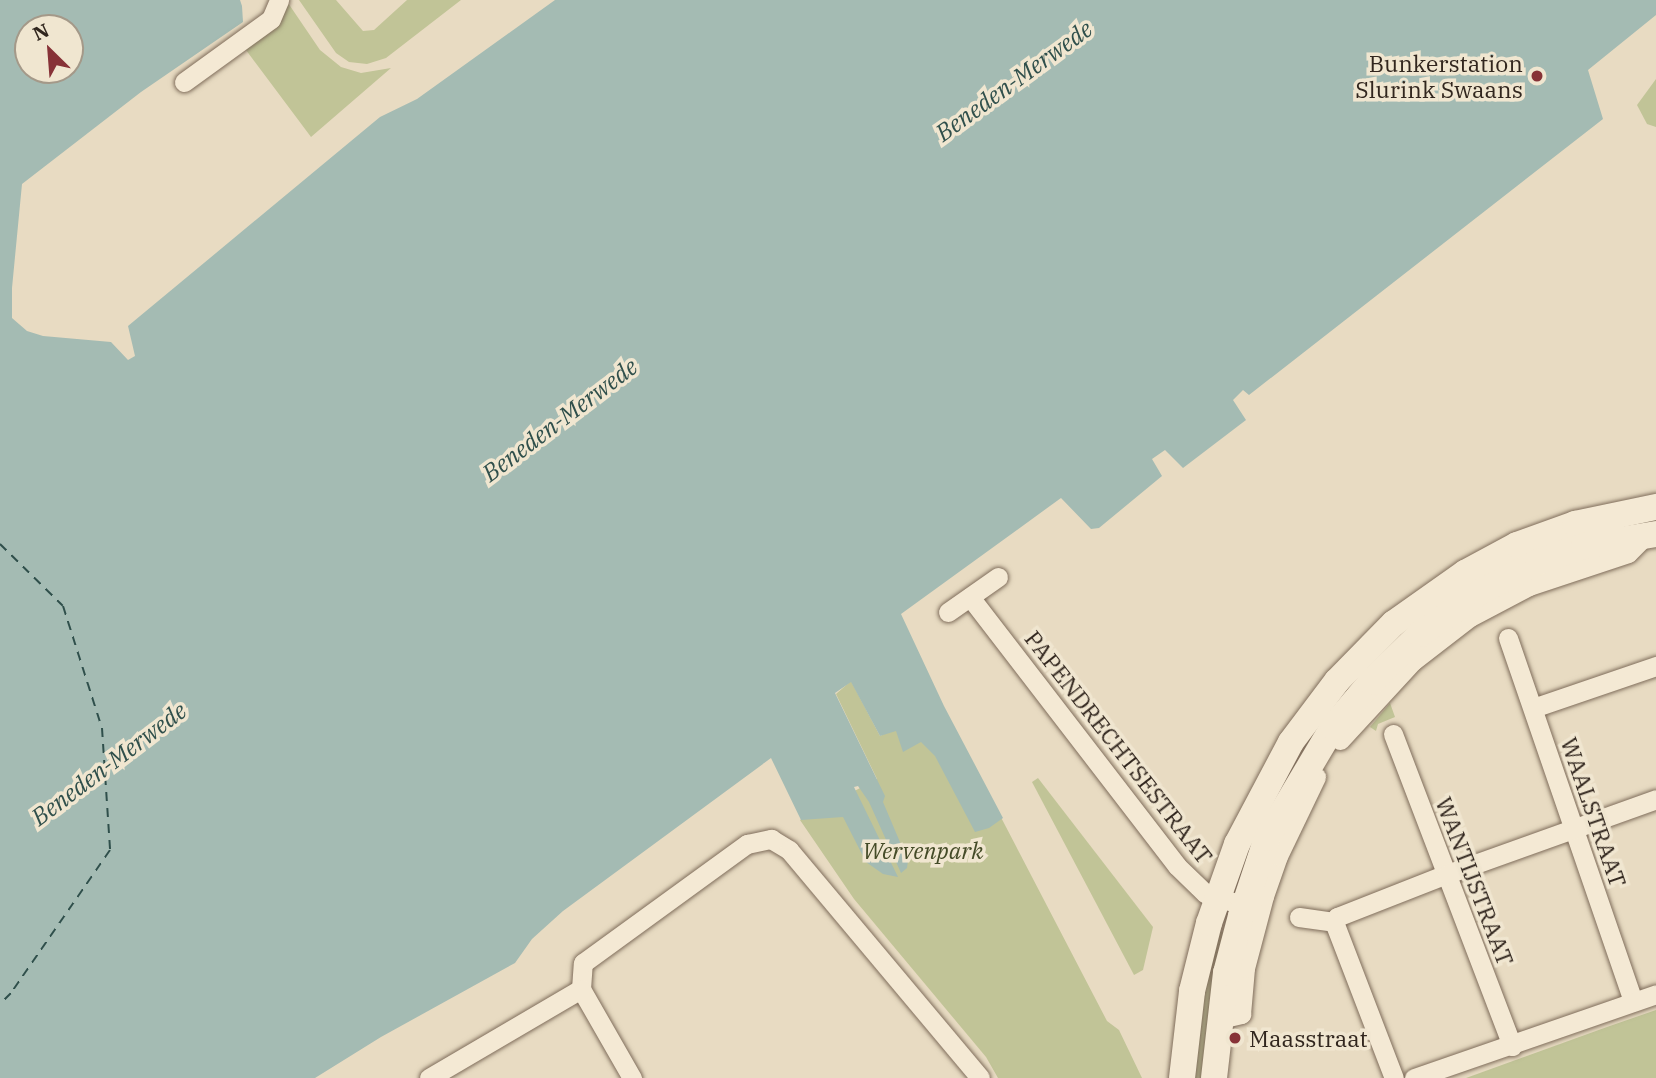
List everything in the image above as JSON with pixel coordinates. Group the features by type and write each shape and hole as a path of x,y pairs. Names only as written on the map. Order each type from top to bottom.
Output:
{"main road":[{"path":"1182,1078 1192,991 1218,897 1245,824 1291,742 1337,681 1394,623 1465,573 1575,524 1656,507"},
{"path":"1213,1078 1227,973 1244,906 1267,838 1333,727 1371,682 1420,634 1480,592 1507,554 1584,546 1651,534"}],"street":[{"path":"184,82 271,19 279,0"},
{"path":"1220,1019 1241,1014 1245,968 1278,856 1318,775 1347,730 1413,661 1470,617 1529,586 1628,553 1651,534"},
{"path":"948,612 998,577"},
{"name":"PAPENDRECHTSESTRAAT","path":"970,597 1177,866 1205,893 1244,906"},
{"name":"WAALSTRAAT","path":"1508,638 1633,1001"},
{"path":"1532,708 1656,666"},
{"name":"WANTIJSTRAAT","path":"1393,734 1512,1045"},
{"path":"1334,922 1337,917 1447,874 1656,799"},
{"path":"632,1078 581,989 583,963 747,844 771,839 789,850 981,1078"},
{"path":"1299,917 1334,922"},
{"path":"1334,922 1394,1078"},
{"path":"429,1078 581,989"},
{"path":"1414,1078 1656,994"}],"green space":[{"path":"286,0 320,50 341,67 361,73 391,68 311,137 243,46"},
{"path":"299,0 336,0 363,31 374,30 407,0 461,0 386,58 367,64 349,62 336,53"},
{"path":"1656,79 1656,127 1647,124 1637,105"},
{"name":"Wervenpark","path":"851,681 880,736 943,706 1107,1021 1119,1030 1142,1078 998,1078 986,1057 854,899 800,820 877,779 836,694"},
{"path":"1390,703 1395,717 1378,724 1376,731 1370,727"},
{"path":"1038,778 1153,927 1143,970 1134,975 1032,782"},
{"path":"1214,930 1228,933 1206,1078 1189,1078"},
{"path":"1656,1010 1656,1078 1466,1078 1607,1027"}],"water":[{"name":"Beneden-Merwede","path":"0,0 240,0 243,22 141,92 22,184 12,288 12,318 27,331 43,336 111,342 128,360 135,356 128,326 380,117 417,99 555,0 1656,0 1656,15 1588,70 1603,119 1249,395 1243,390 1233,400 1246,420 1183,468 1165,450 1152,459 1162,476 1099,528 1091,529 1061,498 901,614 944,706 1003,818 989,828 975,832 935,756 921,742 903,752 896,731 880,736 851,682 835,693 885,796 883,802 908,861 907,868 901,873 869,802 858,786 854,787 898,877 883,874 866,862 843,817 801,820 771,758 563,911 532,939 515,963 381,1037 315,1078 0,1078"}],"ferry route":[{"path":"0,544 63,606 102,728 110,850 11,993 0,1004"}],"place":[{"name":"Bunkerstation Slurink Swaans","path":"1537,76"},
{"name":"Maasstraat","path":"1235,1038"}]}
